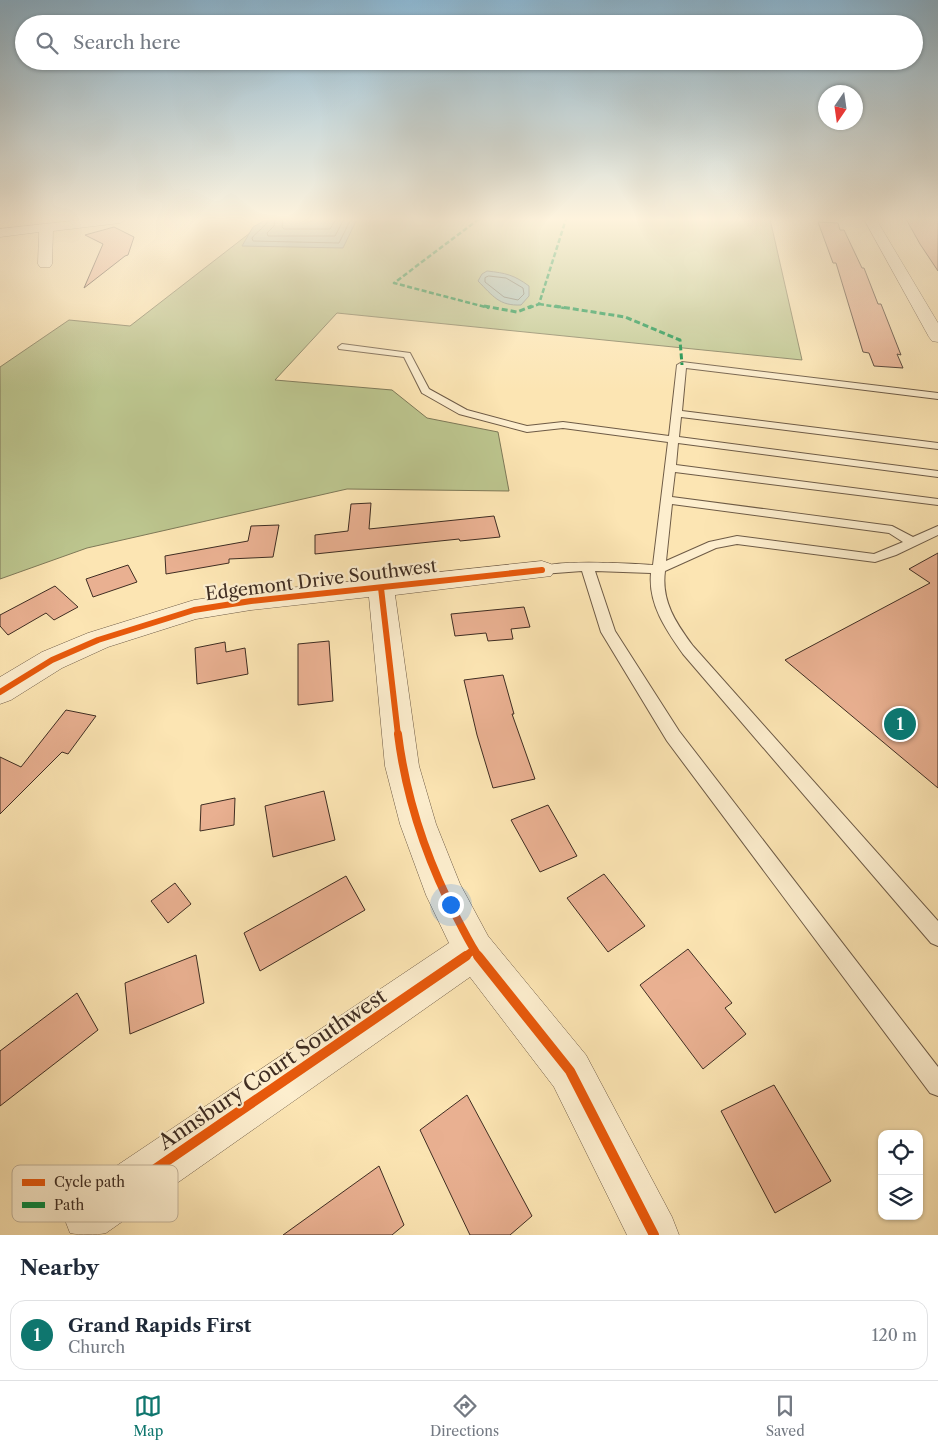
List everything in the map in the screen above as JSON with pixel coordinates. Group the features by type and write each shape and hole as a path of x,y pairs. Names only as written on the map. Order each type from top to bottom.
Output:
{"street":[{"path":"904,277 937,332"},
{"name":"Edgemont Drive Southwest","path":"0,692 52,660 142,625 194,610 251,601 542,570"},
{"path":"381,588 402,766 418,824 445,896 474,950 570,1071 654,1235"},
{"name":"Annsbury Court Southwest","path":"161,1165 474,950"}],"lane":[{"path":"342,347 407,354 426,391 462,412 527,429 564,425 938,474"},
{"path":"938,396 682,365 657,590 661,608 670,626 688,650 938,936"},
{"path":"676,413 938,446"},
{"path":"670,468 938,502"},
{"path":"666,500 892,530 913,542"},
{"path":"542,570 587,566 658,569 725,541 757,542 860,558 875,558 938,530"},
{"path":"587,566 608,632 673,736 938,1085"}],"green space":[{"path":"194,277 783,277 802,360 337,313 275,380 392,390 427,418 498,432 509,491 347,489 87,548 0,579 0,367 69,320 130,326"}],"water":[{"path":"480,277 513,277 529,286 529,296 521,305 507,304 497,299 478,281"}],"building":[{"path":"89,277 99,277 84,288"},
{"path":"840,277 867,277 878,304 881,304 901,355 897,354 903,368 874,366 869,353 863,352"},
{"path":"371,503 369,529 494,516 500,537 460,541 459,539 315,554 315,535 348,531 351,504"},
{"path":"279,525 273,557 229,559 229,563 166,574 165,556 248,541 251,526"},
{"path":"938,553 938,788 785,660 930,583 909,569"},
{"path":"128,565 137,582 93,597 86,579"},
{"path":"55,586 78,607 54,620 46,613 8,635 0,626 0,615"},
{"path":"524,607 530,627 511,629 513,639 488,641 486,633 455,636 451,614"},
{"path":"329,641 333,701 298,705 298,644"},
{"path":"225,642 226,652 245,648 248,674 197,684 195,648"},
{"path":"503,675 514,714 512,714 535,779 493,788 477,735 464,680"},
{"path":"66,710 96,716 68,754 62,752 0,814 0,757 21,767"},
{"path":"324,791 335,840 273,857 265,806"},
{"path":"235,798 234,825 200,831 201,805"},
{"path":"548,805 577,856 540,872 511,820"},
{"path":"604,874 645,926 608,952 567,898"},
{"path":"346,876 365,910 260,971 244,933"},
{"path":"175,883 191,904 168,923 151,901"},
{"path":"688,949 732,1003 725,1008 746,1034 703,1069 640,985"},
{"path":"196,955 204,1003 130,1034 125,983"},
{"path":"77,993 98,1030 0,1106 0,1051"},
{"path":"774,1085 831,1181 775,1213 721,1111"},
{"path":"467,1095 532,1216 510,1235 470,1235 420,1130"},
{"path":"379,1166 404,1225 392,1235 283,1235"}],"marked path":[{"path":"402,277 394,283 494,309 517,312 539,304 548,277"},
{"path":"539,304 625,317 680,340 682,365"}],"cycle path":[{"path":"0,692 52,660 98,640 194,610 251,601 542,570"},
{"path":"381,588 402,766 418,824 445,895 474,950 570,1071 654,1235"},
{"path":"161,1165 474,950"}],"place":[{"name":"Grand Rapids First","path":"900,724"}]}
